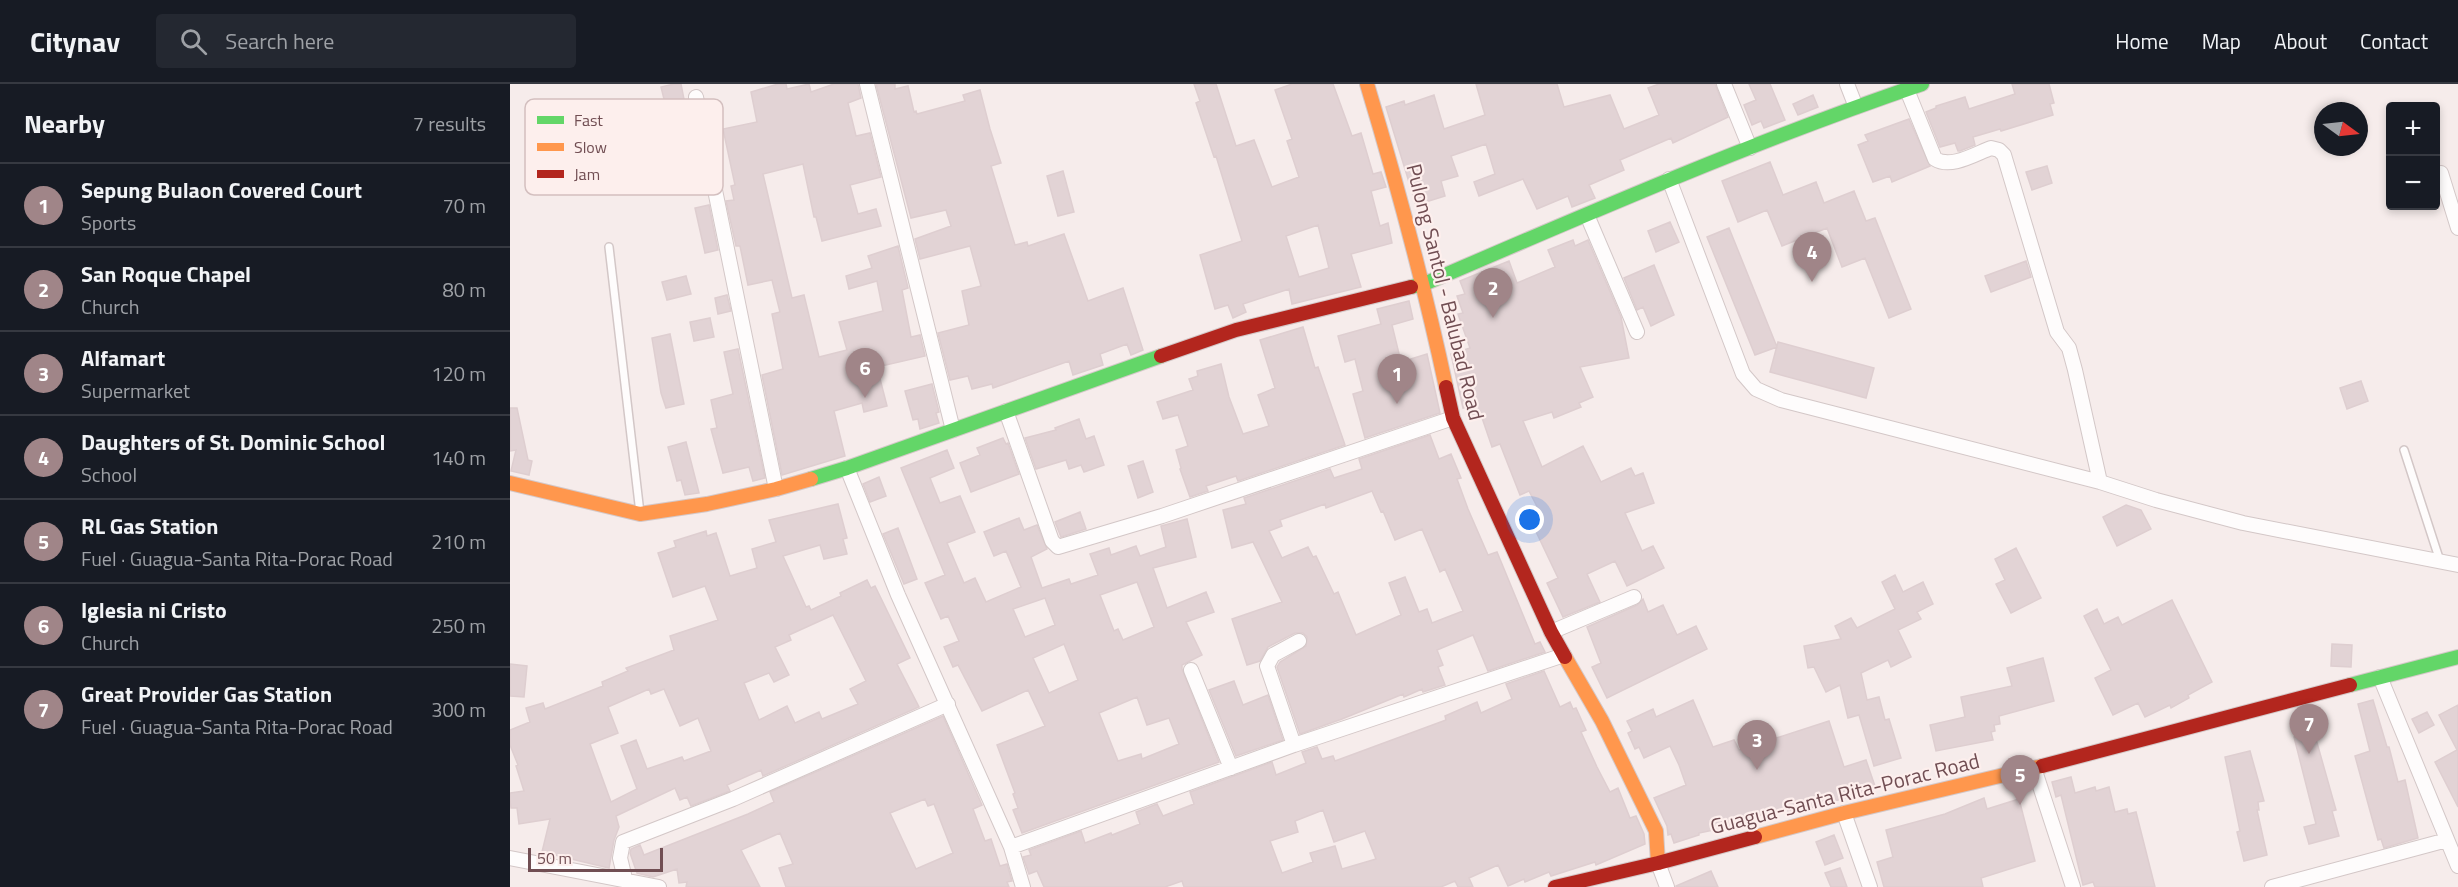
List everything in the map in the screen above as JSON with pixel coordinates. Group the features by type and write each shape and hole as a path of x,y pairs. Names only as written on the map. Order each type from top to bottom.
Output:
{"street":[{"path":"867,84 953,430"},
{"name":"Pulong Santol - Balubad Road","path":"1367,84 1398,186 1424,284 1453,418 1551,632 1602,721 1656,831 1658,863"},
{"path":"1724,84 1750,148"},
{"path":"1847,84 1856,107"},
{"path":"510,483 640,514 707,504 776,489 847,468 1236,330 1424,284 1669,178 1831,115 1922,84"},
{"path":"1907,90 1935,159 1942,163 1950,163 1991,148 1999,150 2004,155 2057,332 2069,348 2100,482"},
{"path":"2441,173 2458,228"},
{"path":"1669,178 1743,374 1756,388 1780,400 2100,482 2156,500 2243,523 2458,565"},
{"path":"716,195 776,489"},
{"path":"1587,215 1637,332"},
{"path":"1006,411 1052,541 1058,547 1162,516 1453,418"},
{"path":"847,468 898,595 1011,848 1023,887"},
{"path":"1551,632 1634,597"},
{"path":"1293,745 1266,666 1273,655 1299,641"},
{"path":"1011,848 1293,745 1564,655"},
{"name":"Guagua-Santa Rita-Porac Road","path":"1555,887 1658,863 1844,813 2034,768 2458,657"},
{"path":"1191,670 1230,768"},
{"path":"2380,676 2458,866"},
{"path":"626,884 620,858 623,842 733,799 948,704"},
{"path":"2034,768 2073,887"},
{"path":"1844,813 1870,887"},
{"path":"2272,887 2447,840"},
{"path":"510,858 626,884 659,887"},
{"path":"1658,863 1667,887"}],"lane":[{"path":"609,247 640,514"},
{"path":"2404,450 2440,561"}],"building":[{"path":"681,84 684,99 664,99 661,87"},
{"path":"786,84 787,89 809,84 811,92 834,84 858,84 861,98 848,103 856,136 870,133 881,177 850,185 858,214 876,209 881,226 822,241 816,217 814,217 803,164 763,174 792,298 804,295 819,357 847,350 839,322 883,311 877,281 849,289 846,276 872,268 868,256 898,246 908,288 902,290 911,337 920,335 925,356 877,367 887,406 864,412 862,403 834,411 845,456 782,475 762,375 783,369 772,314 780,312 772,280 748,285 740,246 736,246 726,201 734,200 731,186 735,185 723,129 757,122 751,92"},
{"path":"876,84 895,84 895,89 908,86 914,112 916,111 917,114 965,101 963,95 980,90 1001,163 991,166 1015,245 1027,242 1028,246 1064,234 1088,301 1123,288 1143,350 1131,355 1127,344 1100,354 1103,365 1073,375 1069,361 993,388 992,384 972,389 968,376 950,380 938,333 969,325 962,291 981,286 970,246 920,259 915,239 951,226 946,210 911,218"},
{"path":"1194,84 1216,84 1236,146 1254,140 1272,187 1299,177 1287,141 1292,139 1275,90 1292,84 1333,84 1352,136 1361,133 1373,174 1381,172 1386,187 1371,191 1380,226 1388,223 1392,243 1351,254 1361,287 1292,304 1289,289 1243,304 1246,312 1233,318 1228,305 1215,309 1200,255 1242,241 1216,156 1214,157 1196,103 1200,101","holes":["1318,225 1329,268 1299,277 1286,236"]},
{"path":"1476,84 1557,84 1564,107 1610,95 1624,129 1659,115 1648,88 1659,84 1715,84 1728,117 1673,143 1671,138 1620,160 1624,170 1589,185 1595,198 1572,207 1568,196 1537,209 1523,179 1479,196 1474,182 1495,174 1486,144 1451,156 1458,176 1441,181 1445,196 1416,205 1386,107 1404,101 1405,105 1434,95 1444,129 1485,115"},
{"path":"1749,84 1770,84 1785,120 1764,128 1761,121 1752,125 1744,105 1756,100"},
{"path":"2012,84 2049,84 2054,103 2050,104 2053,115 1973,137 1975,145 1960,151 1955,143 1940,147 1926,112 1936,106 1965,97 1969,109 2015,94"},
{"path":"1813,95 1818,107 1798,115 1793,104"},
{"path":"1909,119 1930,166 1892,182 1890,176 1873,182 1858,145 1868,141 1865,135"},
{"path":"1770,162 1783,195 1816,182 1824,203 1854,191 1866,221 1875,218 1911,309 1889,318 1865,258 1842,267 1827,228 1782,246 1767,210 1738,222 1722,181"},
{"path":"2047,166 2052,183 2032,190 2026,172"},
{"path":"1063,171 1074,212 1058,216 1047,176"},
{"path":"709,205 718,250 705,253 695,208"},
{"path":"1670,222 1679,242 1656,252 1648,231"},
{"path":"1729,228 1777,347 1755,355 1707,237"},
{"path":"1573,240 1575,246 1588,240 1621,317 1629,358 1580,367 1593,397 1579,403 1581,407 1554,418 1552,412 1523,421 1542,467 1583,446 1601,482 1631,468 1635,476 1643,473 1654,503 1625,513 1642,551 1653,546 1664,568 1627,586 1615,561 1587,574 1600,602 1563,617 1547,583 1558,578 1531,521 1542,516 1529,491 1520,495 1500,444 1492,447 1480,412 1471,415 1468,407 1463,408 1451,354 1470,348 1458,314 1463,313 1457,296 1465,294 1460,281 1509,261 1517,283 1555,267 1548,250"},
{"path":"2026,261 2031,277 1991,292 1985,276"},
{"path":"1654,265 1674,315 1651,326 1643,307 1637,310 1624,278"},
{"path":"686,276 691,294 667,300 662,282"},
{"path":"727,295 731,311 718,314 715,298"},
{"path":"1409,301 1413,319 1392,325 1401,362 1427,354 1440,413 1365,438 1353,394 1363,391 1355,359 1345,362 1338,336 1381,324 1377,309"},
{"path":"710,318 714,337 694,341 690,322"},
{"path":"1303,327 1315,368 1318,367 1345,445 1238,481 1236,476 1206,486 1208,491 1190,497 1176,450 1188,446 1178,415 1163,419 1157,402 1193,390 1189,379 1198,376 1197,371 1221,364 1229,397 1243,434 1269,426 1258,395 1275,388 1260,340"},
{"path":"670,334 684,404 666,408 661,393 652,338"},
{"path":"1778,342 1874,368 1866,398 1770,372"},
{"path":"738,349 765,478 753,481 749,467 723,473 711,429 717,428 711,400 733,394 724,352"},
{"path":"2361,381 2368,401 2347,409 2340,388"},
{"path":"932,384 939,412 936,413 939,423 920,429 918,419 913,420 905,391"},
{"path":"510,408 517,408 528,460 532,461 529,475 511,471 516,450 510,451"},
{"path":"1079,419 1086,439 1094,436 1104,465 1084,472 1081,465 1069,469 1066,460 1036,469 1025,438 1056,430 1055,428"},
{"path":"1430,435 1439,459 1451,454 1461,478 1457,479 1488,555 1497,552 1535,644 1540,642 1545,652 1488,671 1473,635 1437,650 1443,665 1438,667 1445,685 1423,692 1422,689 1404,697 1403,694 1300,734 1277,667 1280,662 1306,646 1307,637 1303,633 1295,633 1268,647 1260,661 1247,665 1232,619 1282,602 1253,542 1232,548 1223,510 1246,504 1244,498 1330,469 1334,478 1362,469 1359,459","holes":["1372,491 1381,512 1383,511 1395,540 1422,529 1440,572 1445,569 1463,611 1432,623 1427,609 1419,612 1405,577 1389,583 1401,615 1356,635 1338,592 1334,594 1316,556 1313,557 1308,547 1282,558 1269,531 1282,526 1280,520 1325,504 1326,508"]},
{"path":"1003,438 1006,444 1008,443 1019,474 971,492 960,463 980,455 977,448"},
{"path":"686,442 699,493 685,495 681,480 677,481 668,447"},
{"path":"947,450 954,468 930,478 940,503 960,496 975,532 947,543 964,583 975,578 986,602 1021,587 1006,551 994,556 984,532 1019,518 1024,530 1037,525 1047,549 1031,557 1042,588 1069,579 1071,584 1098,575 1090,554 1109,548 1111,555 1136,546 1140,556 1166,547 1161,526 1187,519 1196,557 1153,568 1167,608 1206,592 1214,612 1186,622 1202,655 1182,665 1182,669 1219,762 1022,833 1013,810 1018,808 1013,794 1015,793 997,745 1045,726 1028,690 982,711 958,665 953,667 944,647 959,641 948,616 941,619 925,583 945,575 901,468","holes":["1137,582 1154,627 1123,640 1118,629 1114,631 1100,595","1045,598 1055,625 1025,637 1013,609","1064,644 1078,680 1049,693 1033,658","1137,697 1147,725 1169,718 1179,744 1142,759 1141,754 1118,761 1099,713"]},
{"path":"1143,461 1153,492 1138,498 1128,466"},
{"path":"879,477 886,496 870,502 863,484"},
{"path":"838,504 847,538 843,539 847,554 824,559 820,545 783,556 806,607 809,606 811,610 841,596 840,593 867,580 871,588 875,586 910,658 897,664 919,707 763,776 761,770 727,785 730,791 691,806 687,797 680,800 675,788 616,816 619,827 609,868 542,852 550,819 519,824 517,808 511,808 510,793 524,791 516,766 518,765 510,745 510,730 530,722 526,708 543,703 545,709 603,686 602,682 628,671 626,668 674,650 670,636 718,620 705,586 673,597 658,553 676,547 674,541 706,531 707,536 716,533 730,576 757,568 752,549 776,542 769,520","holes":["833,615 866,681 850,689 858,704 822,719 819,712 795,723 787,706 759,720 744,683 769,673 774,682 789,675 775,647 791,640 789,635","649,689 651,694 664,689 680,726 698,718 711,751 684,761 682,757 647,769 636,740 621,746 637,789 611,802 590,744 618,733 608,707"]},
{"path":"2126,505 2141,510 2151,529 2117,546 2103,517"},
{"path":"1080,512 1086,529 1061,537 1055,522"},
{"path":"898,528 917,579 904,584 883,534"},
{"path":"2016,548 2041,598 2011,613 1996,584 2005,580 1995,559"},
{"path":"1895,575 1903,592 1923,582 1933,604 1917,612 1921,619 1898,630 1911,657 1891,667 1888,660 1861,673 1867,700 1879,697 1885,720 1889,719 1901,758 1874,766 1859,715 1848,718 1840,685 1826,692 1814,667 1808,668 1804,646 1841,639 1835,626 1851,618 1857,628 1895,609 1882,582"},
{"path":"1643,599 1648,612 1663,605 1677,635 1696,626 1707,649 1607,698 1592,667 1601,663 1587,627 1637,605"},
{"path":"2172,600 2212,682 2188,695 2189,698 2171,708 2170,705 2145,717 2138,703 2113,715 2095,678 2111,670 2084,616 2097,609 2104,624 2118,617 2122,625"},
{"path":"2332,644 2352,645 2351,667 2331,666"},
{"path":"2043,658 2054,701 1999,716 2000,724 1994,725 1995,731 1991,732 1993,740 1936,751 1930,725 1965,717 1961,697 2012,686 2007,668"},
{"path":"510,664 527,666 524,697 510,696"},
{"path":"1544,671 1560,707 1570,702 1573,709 1576,708 1586,730 1581,732 1597,767 1610,792 1618,788 1630,818 1636,816 1644,834 1645,844 1596,865 1595,862 1551,876 1549,872 1508,886 1498,865 1469,878 1473,887 1458,887 1455,881 1441,887 1184,887 1182,881 1165,887 1044,887 1037,871 1029,874 1023,857 1031,855 1029,850 1081,831 1085,843 1111,833 1112,835 1140,824 1136,812 1157,804 1163,816 1194,804 1190,792 1272,762 1276,775 1306,763 1302,752 1317,747 1322,759 1333,756 1335,761 1446,720 1445,716 1477,702 1481,713 1512,699 1506,684","holes":["1323,810 1334,842 1365,831 1376,859 1342,869 1335,846 1310,853 1313,862 1282,873 1270,841 1298,832 1295,821"]},
{"path":"1234,681 1243,705 1268,695 1283,740 1236,756 1209,690"},
{"path":"1693,700 1713,747 1734,740 1739,750 1829,721 1844,767 1866,760 1876,789 1810,808 1809,805 1788,811 1787,808 1742,820 1743,824 1699,833 1699,835 1674,843 1671,834 1668,835 1667,826 1654,798 1686,785 1679,765 1670,746 1644,758 1639,747 1635,749 1628,733 1632,731 1627,721 1653,709 1656,717"},
{"path":"2373,700 2398,782 2405,780 2418,838 2384,848 2381,839 2378,840 2355,756 2370,751 2358,704"},
{"path":"2458,705 2458,807 2435,762 2457,750 2439,715"},
{"path":"2427,712 2434,725 2419,733 2412,719"},
{"path":"943,716 982,805 973,809 985,841 991,839 1000,866 1007,864 1012,881 1007,882 1009,887 786,887 779,868 793,864 780,833 741,850 760,887 686,887 687,882 679,883 677,869 653,877 637,873 630,853 631,849 640,845 644,855 748,814 774,802 770,792","holes":["925,799 928,806 934,804 953,853 916,869 890,813"]},
{"path":"2314,732 2336,810 2332,811 2339,836 2309,844 2304,827 2316,824 2294,737"},
{"path":"2250,751 2264,801 2258,802 2259,810 2257,810 2267,855 2244,861 2225,757"},
{"path":"2071,777 2075,793 2095,787 2096,791 2109,787 2115,812 2127,809 2128,814 2136,812 2155,887 2095,887 2093,882 2083,885 2061,795 2056,797 2052,782"},
{"path":"1984,798 1987,809 2019,799 2035,861 1981,878 1983,887 1884,887 1877,862 1893,857 1886,830 1945,814"},
{"path":"1834,835 1843,858 1825,865 1816,842"},
{"path":"1840,868 1847,887 1831,887 1825,873"},
{"path":"1711,871 1718,887 1676,887 1676,886"}],"traffic: fast":[{"path":"1411,287 1424,284 1733,154 1922,84"},
{"path":"811,479 1161,356"},
{"path":"2350,685 2458,657"}],"traffic: slow":[{"path":"1367,84 1410,234 1446,387"},
{"path":"510,483 640,514 707,504 811,479"},
{"path":"1565,657 1602,721 1656,831 1658,863"},
{"path":"1755,837 1844,813 2042,766"}],"traffic: jam":[{"path":"1161,356 1236,330 1411,287"},
{"path":"1446,387 1453,418 1551,632 1565,657"},
{"path":"2042,766 2350,685"},
{"path":"1555,887 1755,837"}],"place":[{"name":"Daughters of St. Dominic School","path":"1812,282"},
{"name":"San Roque Chapel","path":"1493,318"},
{"name":"Iglesia ni Cristo","path":"865,398"},
{"name":"Sepung Bulaon Covered Court","path":"1397,404"},
{"name":"Great Provider Gas Station","path":"2309,754"},
{"name":"Alfamart","path":"1757,770"},
{"name":"RL Gas Station","path":"2020,805"}]}
